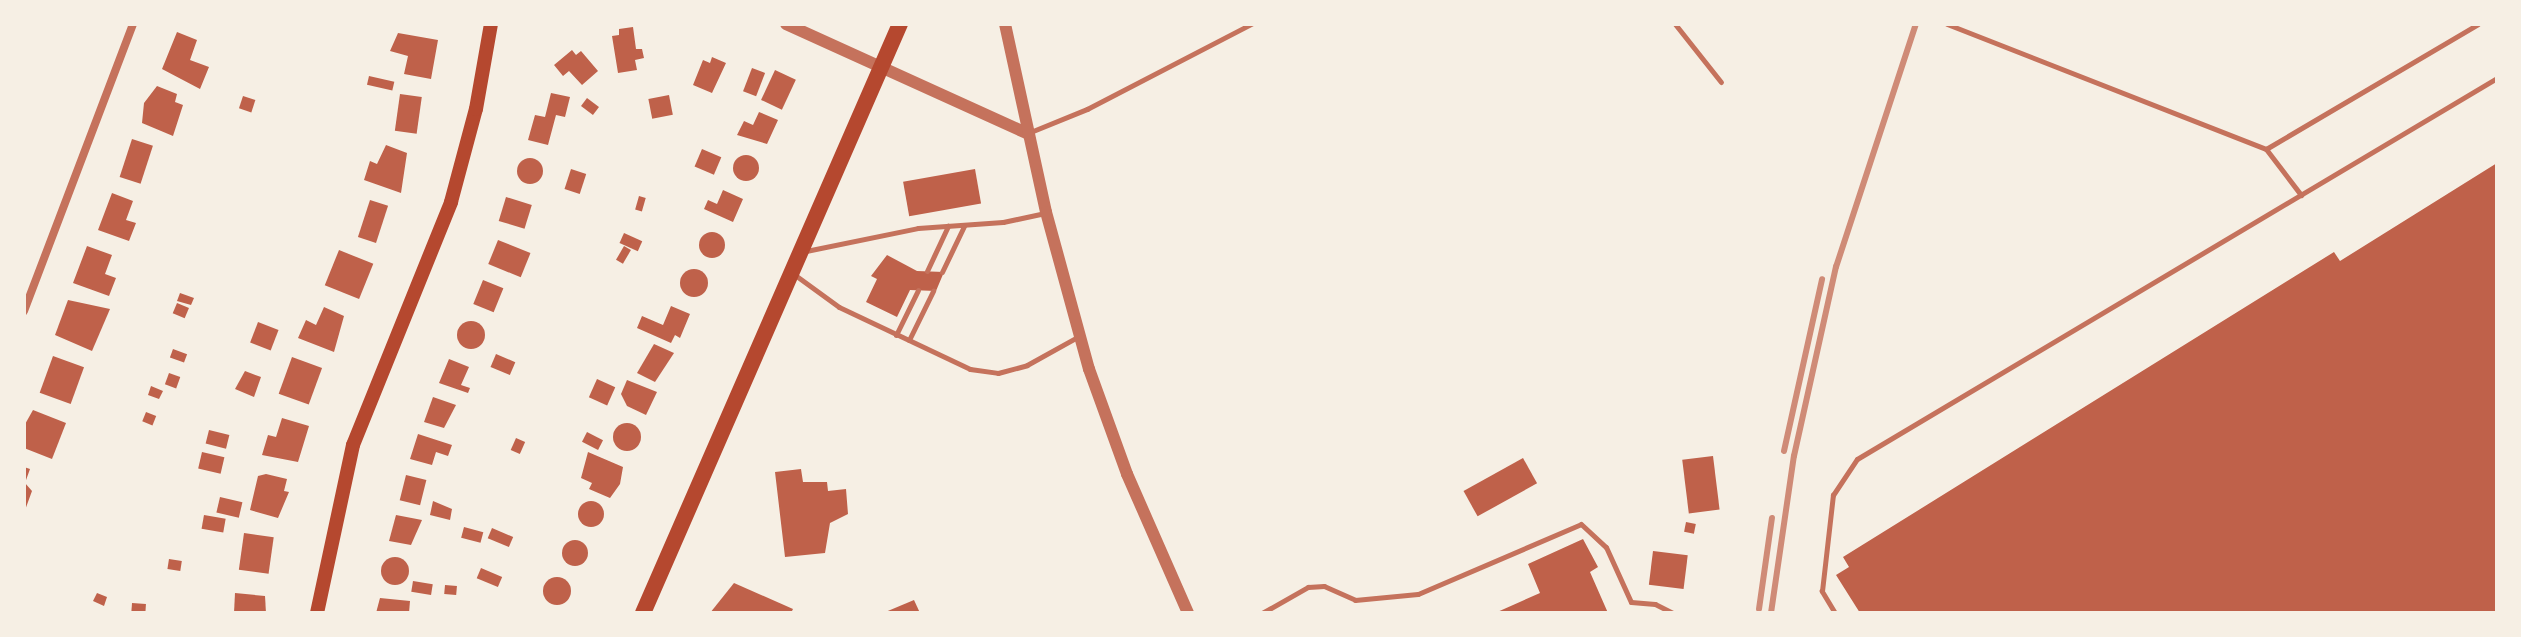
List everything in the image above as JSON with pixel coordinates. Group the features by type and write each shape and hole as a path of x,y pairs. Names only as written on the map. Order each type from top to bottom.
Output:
{"main road":[{"path":"643,613 883,71 900,24"},
{"path":"317,613 353,445 451,202 493,25"}],"street":[{"path":"24,311 133,24"},
{"path":"786,24 883,71 1028,134"},
{"path":"1005,24 1046,212 1079,336 1127,474 1188,613"}],"lane":[{"path":"1028,134 1087,109 1251,24"},
{"path":"1675,24 1721,82"},
{"path":"1947,24 2266,149 2301,195"},
{"path":"2266,149 2478,24"},
{"path":"1835,613 1822,591 1833,495 1857,459 2497,78"},
{"path":"804,251 1046,212"},
{"path":"942,272 964,225"},
{"path":"927,271 948,226"},
{"path":"794,274 839,307 970,369 998,373 1027,365 1079,336"},
{"path":"896,335 918,290"},
{"path":"909,340 933,291"},
{"path":"1262,613 1308,587 1324,586 1355,600 1418,594 1581,524 1606,547 1631,602 1655,604 1673,613"}],"building":[{"path":"633,27 636,49 642,49 644,58 635,60 637,70 618,73 612,36 619,35 619,29"},
{"path":"177,32 197,40 190,60 209,67 200,89 162,69"},
{"path":"398,33 438,40 431,79 404,74 408,56 390,51"},
{"path":"572,50 576,55 581,51 598,71 582,85 569,71 563,76 554,65"},
{"path":"712,57 726,63 712,93 693,85 703,60 710,63"},
{"path":"752,68 765,73 756,96 743,91"},
{"path":"775,70 796,80 782,110 761,100"},
{"path":"369,76 394,82 392,91 367,85"},
{"path":"157,86 177,94 175,102 183,105 173,136 142,123 144,103"},
{"path":"551,93 570,97 565,117 556,115 548,145 528,140 535,115 545,117"},
{"path":"400,94 422,97 417,134 395,131"},
{"path":"669,95 673,115 652,119 648,99"},
{"path":"243,96 255,100 251,112 239,108"},
{"path":"587,98 599,107 593,115 581,106"},
{"path":"759,112 778,120 767,144 737,135 744,121 753,125"},
{"path":"132,139 153,146 141,184 120,177"},
{"path":"386,145 407,153 401,193 364,180 370,161 377,164"},
{"path":"702,149 721,157 714,175 695,166"},
{"path":"746,155 755,159 759,168 755,177 746,181 737,177 733,168 737,159"},
{"path":"530,158 540,161 543,171 540,181 530,184 520,181 517,171 520,161"},
{"path":"2497,163 2497,613 1860,613 1836,575 1849,567 1843,557 2334,252 2340,261"},
{"path":"571,169 586,174 580,194 565,189"},
{"path":"975,169 981,203 909,216 903,182"},
{"path":"723,190 743,199 733,222 704,209 708,200 717,204"},
{"path":"112,193 133,201 126,220 136,223 129,241 98,230"},
{"path":"639,196 646,198 642,211 635,209"},
{"path":"506,197 532,205 525,229 499,221"},
{"path":"370,200 388,206 376,243 358,237"},
{"path":"712,232 722,235 725,245 722,255 712,258 702,255 699,245 702,235"},
{"path":"624,233 642,241 638,251 620,243"},
{"path":"498,240 530,253 521,277 488,264"},
{"path":"87,246 112,255 105,274 116,278 109,296 73,283"},
{"path":"624,246 631,250 623,264 616,260"},
{"path":"339,250 373,264 359,299 325,285"},
{"path":"887,255 917,271 944,272 936,291 910,290 897,317 866,302 877,279 871,276"},
{"path":"694,269 704,273 708,283 704,293 694,297 684,293 680,283 684,273"},
{"path":"483,280 503,288 494,312 473,304"},
{"path":"180,293 194,298 191,305 177,301"},
{"path":"68,300 110,309 92,351 55,335"},
{"path":"177,303 189,308 185,318 173,313"},
{"path":"671,306 690,314 680,338 675,335 671,343 637,328 642,316 663,325"},
{"path":"324,307 344,316 334,352 298,338 306,320 316,325"},
{"path":"471,321 481,325 485,335 481,345 471,349 461,345 457,335 461,325"},
{"path":"258,322 279,330 271,350 250,343"},
{"path":"654,344 674,353 655,382 637,373"},
{"path":"173,349 187,354 184,363 170,357"},
{"path":"496,354 515,362 510,375 491,367"},
{"path":"53,356 84,367 71,404 40,393"},
{"path":"292,357 322,368 309,405 279,394"},
{"path":"449,359 469,367 461,385 470,388 468,393 439,383"},
{"path":"245,371 261,377 254,397 235,389"},
{"path":"169,373 180,377 176,388 165,384"},
{"path":"597,379 615,387 607,405 589,397"},
{"path":"627,380 657,392 646,415 627,406 621,394"},
{"path":"151,386 163,391 159,399 148,395"},
{"path":"433,397 456,405 444,428 424,422"},
{"path":"33,410 66,423 52,459 24,448 24,426"},
{"path":"146,412 156,416 152,425 142,421"},
{"path":"282,418 309,426 298,462 262,455 268,435 276,437"},
{"path":"627,423 637,427 641,437 637,447 627,451 617,447 613,437 617,427"},
{"path":"209,430 229,435 226,449 206,444"},
{"path":"587,432 603,440 598,450 582,442"},
{"path":"418,434 452,445 448,456 436,452 432,465 410,459"},
{"path":"516,438 525,442 520,454 511,450"},
{"path":"202,452 224,457 221,474 198,469"},
{"path":"588,452 623,467 620,484 610,498 589,489 592,483 581,478"},
{"path":"1713,456 1720,510 1689,513 1682,460"},
{"path":"1523,458 1537,483 1478,516 1464,491"},
{"path":"24,467 30,469 25,483 32,491 24,513"},
{"path":"801,469 803,482 827,482 828,491 846,489 848,514 830,523 825,553 785,557 775,472"},
{"path":"266,474 287,479 284,491 289,492 278,518 250,510 258,476"},
{"path":"406,475 426,480 420,505 400,500"},
{"path":"220,497 242,502 239,518 216,513"},
{"path":"433,501 452,509 450,520 430,515"},
{"path":"591,501 600,505 604,514 600,523 591,527 582,523 578,514 582,505"},
{"path":"204,515 226,519 223,533 202,529"},
{"path":"396,515 422,520 411,545 389,541"},
{"path":"1686,522 1696,524 1694,534 1684,532"},
{"path":"464,527 483,532 480,543 461,538"},
{"path":"492,528 513,537 509,547 488,538"},
{"path":"244,533 274,537 269,574 239,570"},
{"path":"1583,539 1598,567 1590,572 1608,613 1495,613 1540,593 1528,564"},
{"path":"575,540 584,544 588,553 584,562 575,566 566,562 562,553 566,544"},
{"path":"1653,551 1688,555 1684,589 1649,585"},
{"path":"395,557 405,561 409,571 405,581 395,585 385,581 381,571 385,561"},
{"path":"169,559 182,561 180,571 167,569"},
{"path":"481,568 502,577 498,587 477,578"},
{"path":"557,577 567,581 571,591 567,601 557,605 547,601 543,591 547,581"},
{"path":"413,581 433,584 431,595 411,592"},
{"path":"734,583 793,609 791,613 710,613"},
{"path":"445,585 457,586 456,595 444,594"},
{"path":"97,593 107,597 104,606 93,601"},
{"path":"235,593 265,596 266,613 234,613"},
{"path":"380,598 410,601 409,613 376,613"},
{"path":"914,600 920,613 883,613"},
{"path":"132,603 146,604 145,612 131,611"}],"railway":[{"path":"1771,613 1794,456 1836,267 1916,24"},
{"path":"1784,451 1822,279"},
{"path":"1759,609 1772,518"}]}
